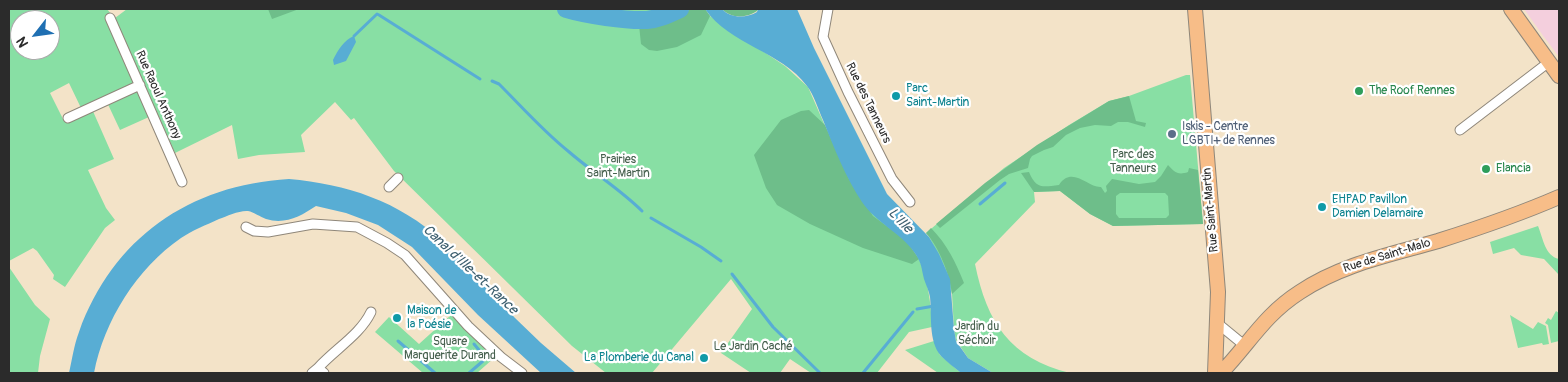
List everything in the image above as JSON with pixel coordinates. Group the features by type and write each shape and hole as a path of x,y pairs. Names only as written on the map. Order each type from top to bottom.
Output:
{"main road":[{"name":"Rue Saint-Martin","path":"1195,9 1218,292 1216,322 1224,372"},
{"path":"1511,9 1559,76"},
{"name":"Rue de Saint-Malo","path":"1224,372 1258,327 1284,303 1315,282 1360,262 1468,231 1559,197"}],"street":[{"name":"Rue des Tanneurs","path":"828,9 824,37 848,92 892,179 910,202"},
{"name":"Rue Raoul Anthony","path":"110,18 182,182"},
{"path":"1460,130 1549,62"},
{"path":"68,118 140,85"},
{"path":"389,187 398,178"},
{"path":"246,227 254,231 268,232 313,224 357,227 380,239 405,255 468,326 501,357 522,373"},
{"path":"318,371 329,356 361,328 371,312"},
{"path":"1216,322 1241,348"}],"shaded area":[{"path":"1524,9 1559,9 1559,57 1544,37"}],"green space":[{"path":"9,9 107,9 111,14 105,19 149,117 120,130 105,98 81,108 69,83 50,93 64,121 92,109 114,159 88,170 106,208 115,220 105,228 65,287 53,279 54,275 33,248 9,261"},
{"name":"Prairies Saint-Martin","path":"127,9 705,9 710,16 785,66 808,87 833,144 919,259 925,275 932,327 909,332 877,373 811,373 790,359 780,373 751,373 721,353 752,309 731,279 652,373 606,373 572,346 394,171 354,118 351,120 335,102 301,135 305,152 259,155 238,159 232,125 175,153 115,18"},
{"path":"268,9 299,9 272,19"},
{"path":"691,9 705,9 710,16 701,35 677,47 657,51 649,50 641,44 639,25 653,25 666,22"},
{"path":"722,9 758,9 744,16 734,16"},
{"name":"Parc des Tanneurs","path":"1190,75 1203,224 1113,226 1090,214 1060,191 1034,192 1035,202 975,264 986,304 1004,335 1032,358 1070,373 993,373 968,358 956,340 952,294 944,266 926,233 1004,168 1069,125 1109,101 1129,96"},
{"path":"1129,96 1136,121 1146,123 1145,127 1128,122 1118,122 1111,126 1095,125 1080,128 1066,135 1053,147 1032,156 1028,168 1009,174 1000,180 940,228 936,224 985,183 1037,145 1109,101"},
{"path":"809,110 825,125 849,179 873,216 907,241 919,259 912,264 863,248 810,224 777,205 766,188 754,155 781,120 801,111"},
{"path":"1168,165 1178,173 1188,172 1189,168 1198,170 1203,224 1113,226 1090,214 1060,191 1034,192 1021,173 1029,172 1034,181 1040,186 1059,185 1064,179 1075,177 1101,187 1105,193 1107,191 1106,186 1112,179 1139,184 1155,182","holes":["1120,193 1165,193 1168,196 1169,215 1166,218 1119,218 1116,214 1116,196"]},
{"path":"1538,226 1548,250 1554,257 1559,259 1559,275 1544,259 1521,255 1514,248 1493,254 1490,242"},
{"path":"931,228 950,254 964,283 952,294 943,262 926,233"},
{"path":"9,267 35,305 50,319 40,356 38,373 9,373"},
{"path":"1556,311 1559,313 1559,341 1551,343 1548,325 1545,323 1548,318 1551,320"},
{"name":"Square Marguerite Durand","path":"451,315 494,358 477,373 423,373 375,332 389,317 419,344"},
{"path":"1510,315 1533,329 1538,322 1546,326 1549,344 1543,345 1542,343 1518,348"},
{"path":"934,341 940,355 961,373 938,373 905,350"}],"water":[{"name":"L'Ille","path":"705,9 722,9 730,15 744,16 757,12 758,9 797,9 814,48 887,194 929,237 939,254 950,279 956,341 968,358 993,373 961,373 943,358 937,350 931,328 930,297 919,259 902,239 874,216 856,193 807,86 784,64 728,31 715,21"},
{"path":"354,36 356,42 346,61 334,65 333,60 339,49 347,40"},
{"path":"289,179 310,181 351,190 390,205 408,215 442,241 515,318 576,373 541,373 478,315 412,247 378,225 346,213 316,206 299,216 280,221 266,219 248,211 237,212 190,232 181,238 150,264 125,297 114,315 106,334 94,373 69,373 77,337 94,299 112,269 134,244 159,223 188,205 219,192 253,183"}],"waterway":[{"path":"566,9 628,20 656,19 680,9"},
{"path":"354,36 377,14 480,79"},
{"path":"492,81 499,84 541,127 577,159 625,195 642,211"},
{"path":"980,204 1005,183"},
{"path":"651,218 721,261"},
{"path":"732,274 773,327 820,373"},
{"path":"917,309 934,306"},
{"path":"863,373 913,312"},
{"path":"398,341 435,373"},
{"path":"469,373 483,361 484,356 474,344"}],"place":[{"name":"The Roof Rennes","path":"1359,91"},
{"name":"Parc Saint-Martin","path":"896,96"},
{"name":"Iskis - Centre LGBTI+ de Rennes","path":"1172,134"},
{"name":"Elancia","path":"1486,169"},
{"name":"EHPAD Pavillon Damien Delamaire","path":"1322,207"},
{"name":"Maison de la Poésie","path":"397,318"},
{"name":"La Plomberie du Canal","path":"704,358"}],"water label":[{"name":"Canal d'Ille-et-Rance","path":"470,270"}],"park label":[{"name":"Jardin du Séchoir","path":"977,334"},
{"name":"Le Jardin Caché","path":"753,347"}]}
